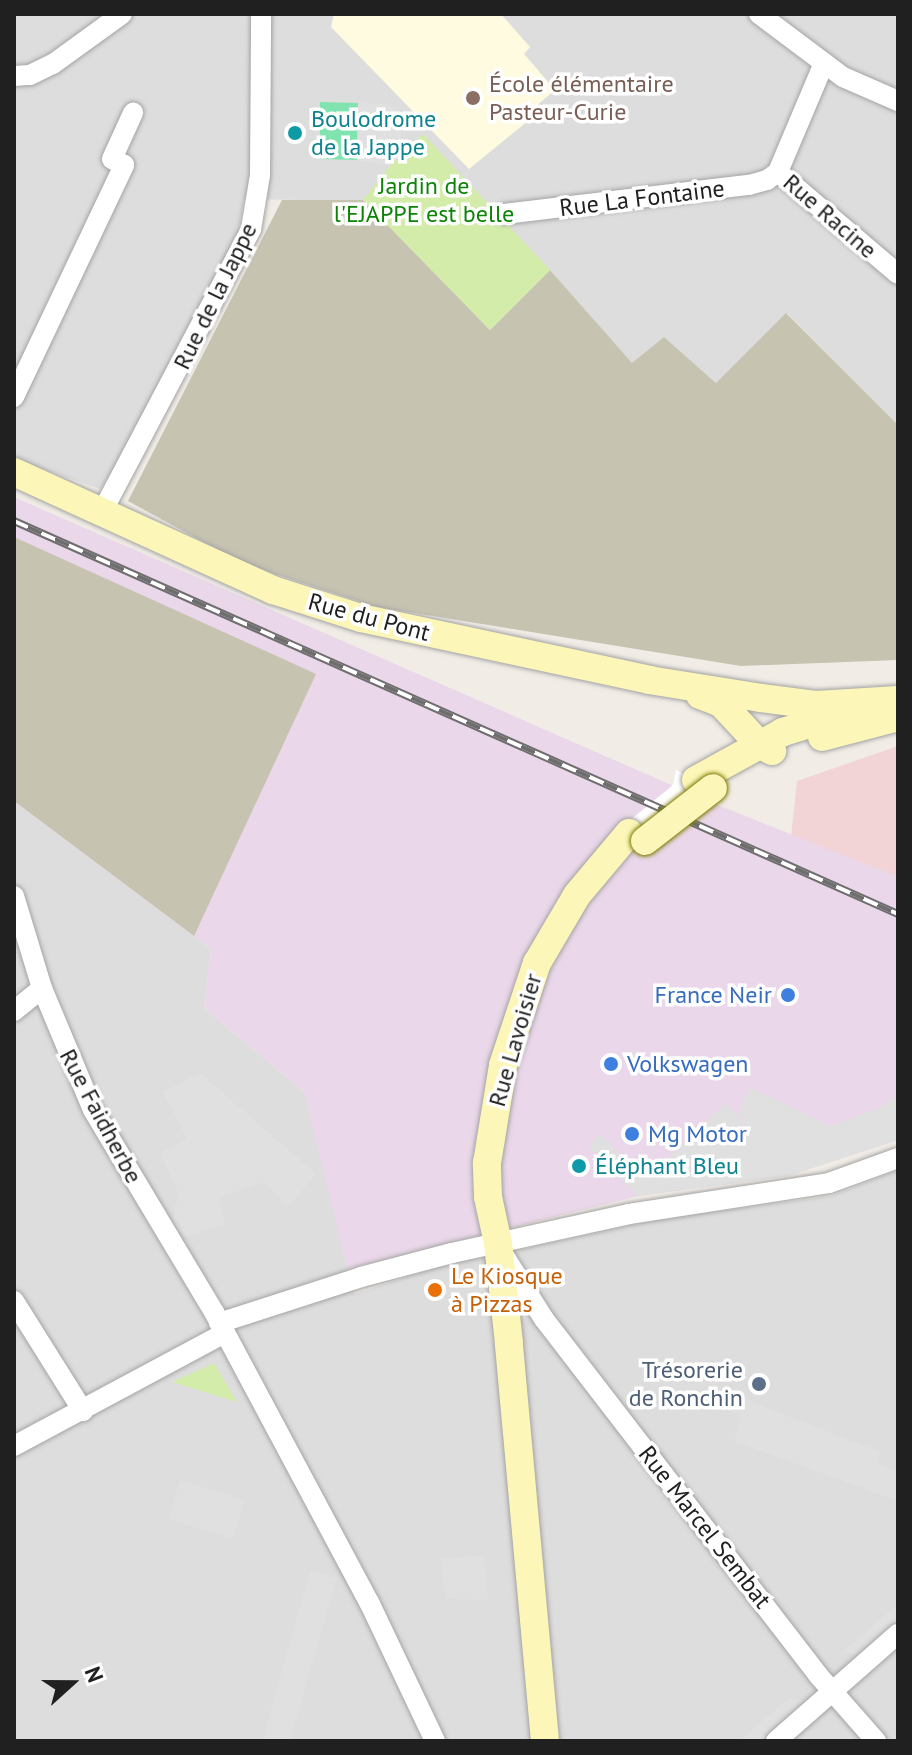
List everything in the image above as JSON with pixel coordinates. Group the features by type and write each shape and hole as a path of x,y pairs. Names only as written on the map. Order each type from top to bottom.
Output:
{"main road":[{"name":"Rue du Pont","path":"14,472 273,590 325,608 402,628 649,680 816,705 898,702"},
{"name":"Rue du Pont","path":"649,680 721,703 770,745"},
{"name":"Rue du Pont","path":"689,692 709,703 721,721 723,748 706,780"},
{"name":"Rue du Pont","path":"729,692 757,709 768,724 770,745"},
{"name":"Rue Lavoisier","path":"548,1741 498,1243 487,1191 490,1134 503,1065 523,997 561,918 637,838 706,780 829,716 898,702"},
{"name":"Rue Lavoisier","path":"770,745 898,717"},
{"name":"Rue Lavoisier","path":"498,1243 503,1140 511,1090 546,981 578,913 637,838"}],"street":[{"path":"14,76 30,75 53,64 122,14"},
{"name":"Rue de la Jappe","path":"102,512 251,229 259,185 261,14"},
{"path":"759,14 843,77 898,101"},
{"name":"Rue Racine","path":"824,63 778,172 898,274"},
{"path":"14,397 124,165 112,159 133,113"},
{"name":"Rue La Fontaine","path":"504,214 759,183 778,172"},
{"name":"Rue Faidherbe","path":"14,896 42,988 93,1110 221,1328 352,1568 435,1741"},
{"path":"14,1011 42,988"},
{"path":"14,1446 83,1411 221,1328 361,1277 606,1218 829,1183 898,1158"},
{"name":"Rue Marcel Sembat","path":"498,1243 535,1308 832,1692 876,1741"},
{"path":"14,1301 83,1411"},
{"path":"776,1741 898,1634"}],"shaded area":[{"path":"14,14 898,14 898,425 787,313 716,383 664,337 632,364 550,270 490,330 363,201 244,199 236,244 117,465 100,489 14,459"},
{"name":"École élémentaire Pasteur-Curie","path":"334,14 501,14 530,47 524,54 555,90 536,106 540,111 469,169 331,27"},
{"path":"358,103 386,104 400,111 401,155 390,166 357,160"},
{"path":"282,200 363,200 490,330 550,270 632,363 664,337 716,383 786,313 898,425 898,660 741,666 377,607 244,564 128,501"},
{"path":"14,497 710,802 898,877 898,1140 788,1176 638,1196 347,1269 305,1093 204,1008 211,949 14,801"},
{"path":"14,537 316,674 194,936 14,801"},
{"path":"898,746 898,877 791,837 797,781"},
{"path":"14,801 211,949 204,1008 305,1093 354,1294 435,1268 665,1218 831,1196 898,1170 898,1741 14,1741"},
{"path":"200,1073 316,1174 288,1207 264,1182 218,1198 225,1224 181,1238 172,1221 179,1194 160,1153 187,1139 163,1092"},
{"path":"750,1087 831,1126 877,1109 898,1095 898,1140 788,1176 638,1196 589,1146 600,1134 645,1180 726,1103 758,1141 738,1114"},
{"path":"729,1393 880,1452 879,1464 898,1472 898,1501 734,1441 742,1415 726,1410"},
{"path":"180,1480 245,1500 233,1539 168,1519"},
{"path":"484,1555 488,1600 445,1599 441,1559"},
{"path":"310,1571 337,1578 290,1741 262,1741"},
{"path":"898,1604 898,1621 858,1655 843,1652"},
{"path":"790,1698 806,1702 760,1741 739,1741"}],"green space":[{"path":"320,102 358,103 357,160 320,159"},
{"name":"Jardin de l'EJAPPE est belle","path":"423,134 550,270 490,330 363,200 390,166"},
{"path":"214,1363 237,1402 172,1382"}],"pier":[{"path":"676,770 725,794 660,844 660,849 617,827 623,826 673,785"}],"railway":[{"path":"14,521 898,914"}],"place":[{"name":"École élémentaire Pasteur-Curie","path":"473,98"},
{"name":"Boulodrome de la Jappe","path":"295,133"},
{"name":"France Neir","path":"788,995"},
{"name":"Volkswagen","path":"611,1064"},
{"name":"Mg Motor","path":"632,1134"},
{"name":"Éléphant Bleu","path":"579,1166"},
{"name":"Le Kiosque à Pizzas","path":"435,1290"},
{"name":"Trésorerie de Ronchin","path":"759,1384"}]}
